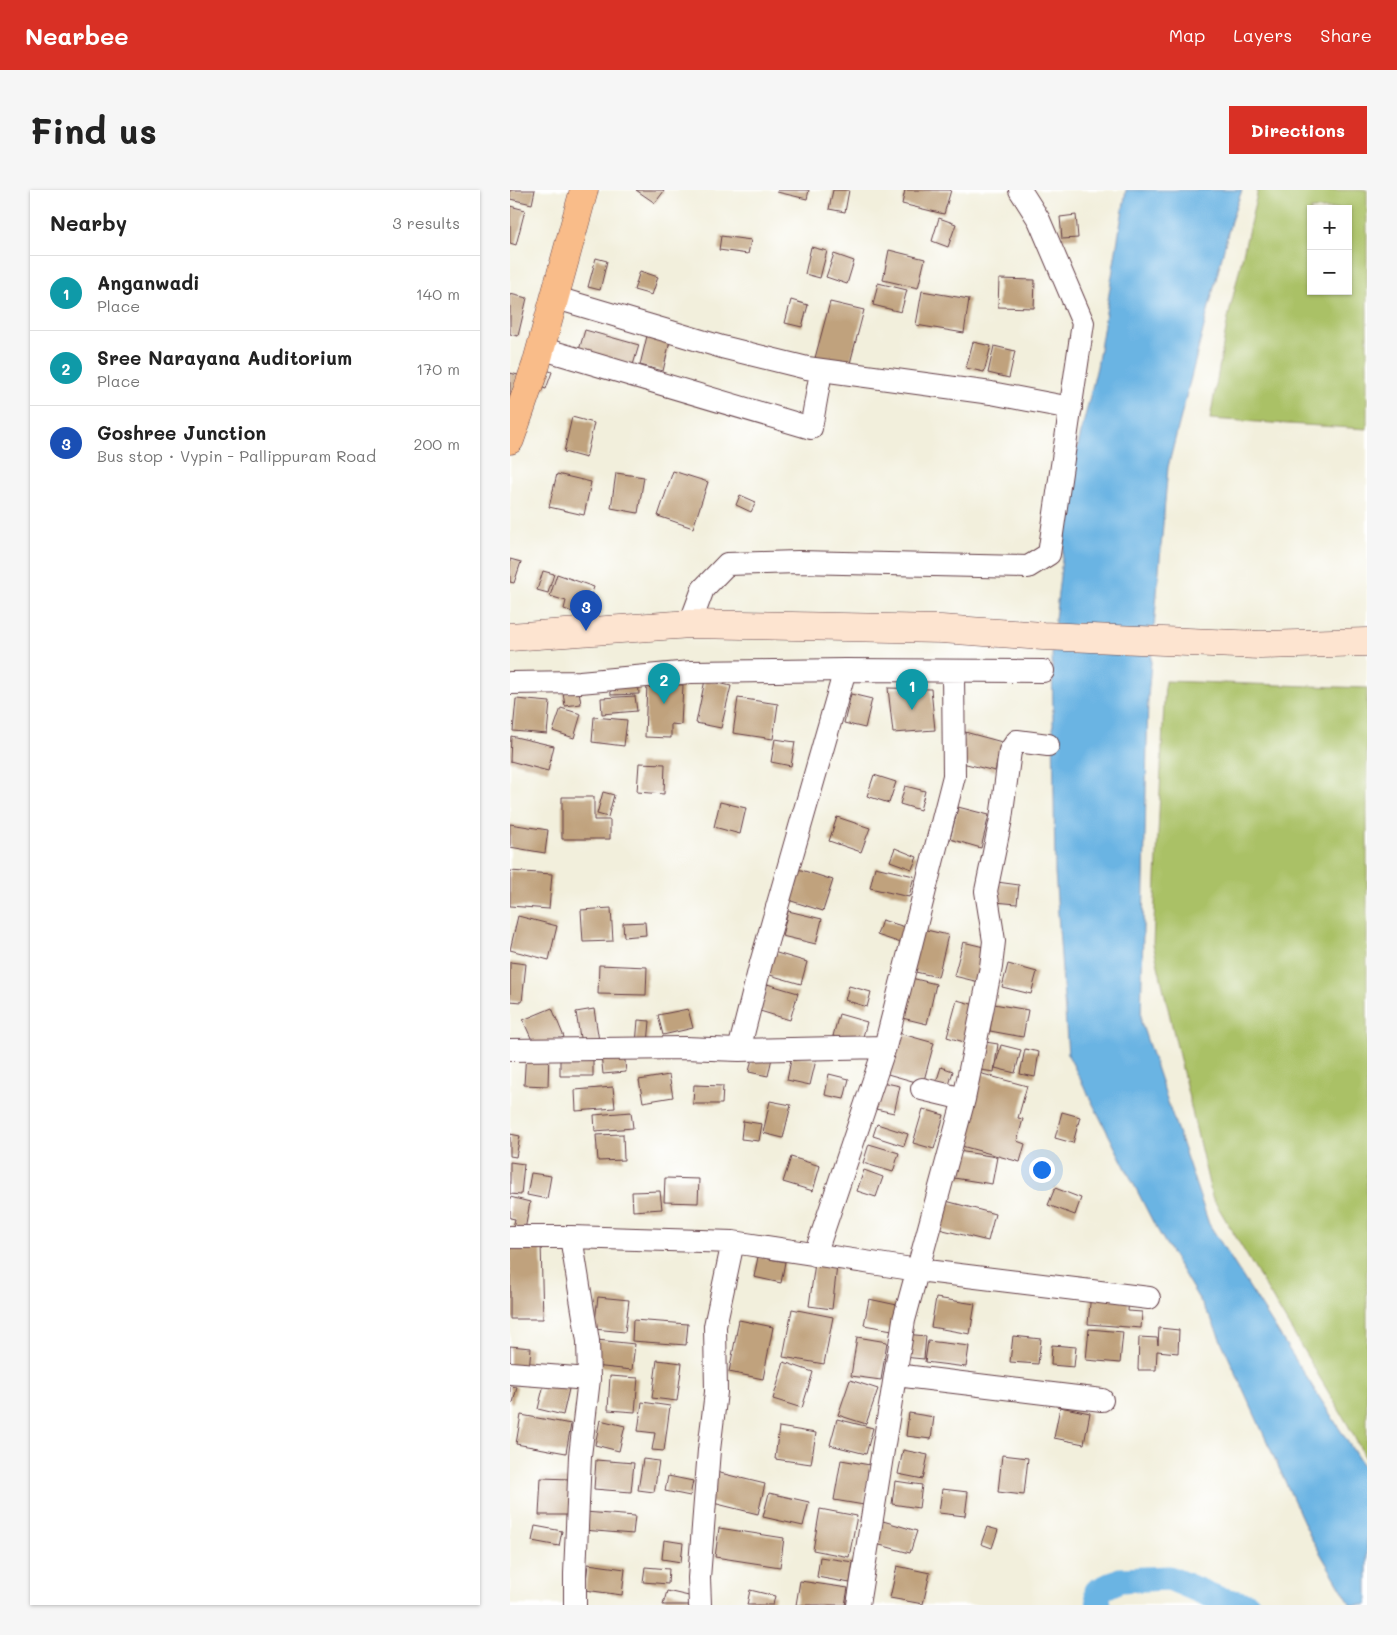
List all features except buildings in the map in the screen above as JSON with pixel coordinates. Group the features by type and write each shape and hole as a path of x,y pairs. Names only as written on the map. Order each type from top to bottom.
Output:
{"main road":[{"path":"510,440 540,348 584,190"},
{"path":"510,637 690,624 942,629 1043,636 1260,645 1367,642"}],"street":[{"path":"690,624 703,589 727,564 798,562 1028,567 1049,554 1083,323 1040,220 1020,190"},
{"path":"553,297 722,347 808,368 990,394 1071,408"},
{"path":"540,348 811,428 819,383"},
{"path":"738,1050 845,670"},
{"path":"510,683 580,682 691,672 845,670 1044,671"},
{"path":"815,1255 885,1046 954,776 953,672"},
{"path":"858,1605 904,1320 964,1099 991,967 994,942 986,891 1002,819 1010,751 1017,741 1048,745"},
{"path":"510,1050 684,1048 738,1050 885,1046"},
{"path":"922,1089 964,1099"},
{"path":"510,1237 732,1242 918,1270 1149,1298"},
{"path":"571,1237 588,1341 589,1379 580,1456 575,1605"},
{"path":"700,1605 698,1578 716,1392 716,1326 732,1242"},
{"path":"510,1373 589,1379"},
{"path":"896,1375 1102,1400"}],"green space":[{"path":"1258,190 1367,190 1367,429 1210,419 1228,318"},
{"path":"1165,681 1367,688 1367,1461 1348,1425 1212,1197 1153,944"}],"water":[{"path":"1126,190 1242,190 1231,221 1168,467 1148,697 1141,1022 1209,1224 1367,1472 1367,1605 1351,1605 1310,1536 1212,1321 1154,1224 1068,1055 1055,872 1052,646 1072,470 1097,367"}],"waterway":[{"path":"1099,1605 1097,1591 1120,1580 1169,1578 1219,1599 1248,1605"}],"place":[{"name":"Goshree Junction","path":"586,631"},
{"name":"Sree Narayana Auditorium","path":"664,704"},
{"name":"Anganwadi","path":"912,710"}]}
